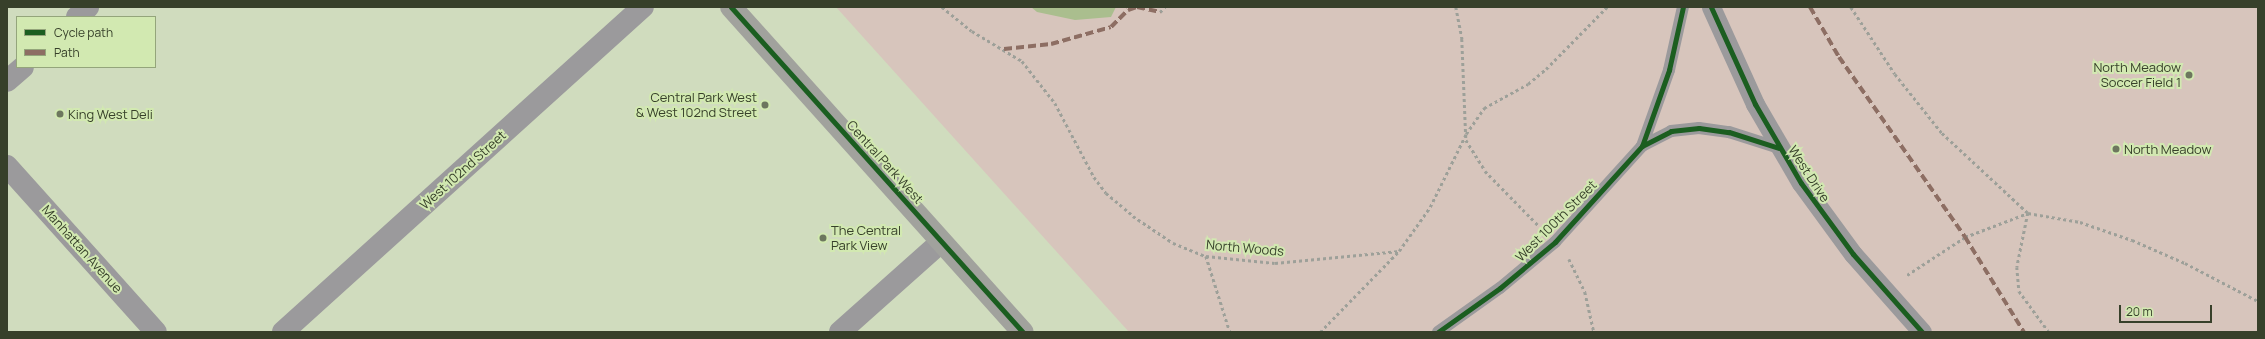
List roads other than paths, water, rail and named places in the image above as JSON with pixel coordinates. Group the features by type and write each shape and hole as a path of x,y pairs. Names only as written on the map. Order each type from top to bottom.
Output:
{"main road":[{"name":"Central Park West","path":"731,7 1023,332"}],"street":[{"path":"78,16 88,7"},
{"name":"West 102nd Street","path":"283,332 643,7"},
{"name":"West Drive","path":"1711,7 1733,59 1779,148 1824,217 1922,332"},
{"path":"7,81 22,68"},
{"name":"Manhattan Avenue","path":"7,166 156,332"},
{"path":"840,332 942,242"}],"lane":[{"name":"West 100th Street","path":"1642,146 1669,70 1683,7"},
{"name":"West 100th Street","path":"1438,332 1505,284 1555,242 1642,146 1671,131 1699,128 1730,132 1779,148"}],"place":[{"name":"North Meadow Soccer Field 1","path":"2189,75"},
{"name":"Central Park West & West 102nd Street","path":"765,105"},
{"name":"King West Deli","path":"60,114"},
{"name":"North Meadow","path":"2116,149"},
{"name":"The Central Park View","path":"823,238"}]}
